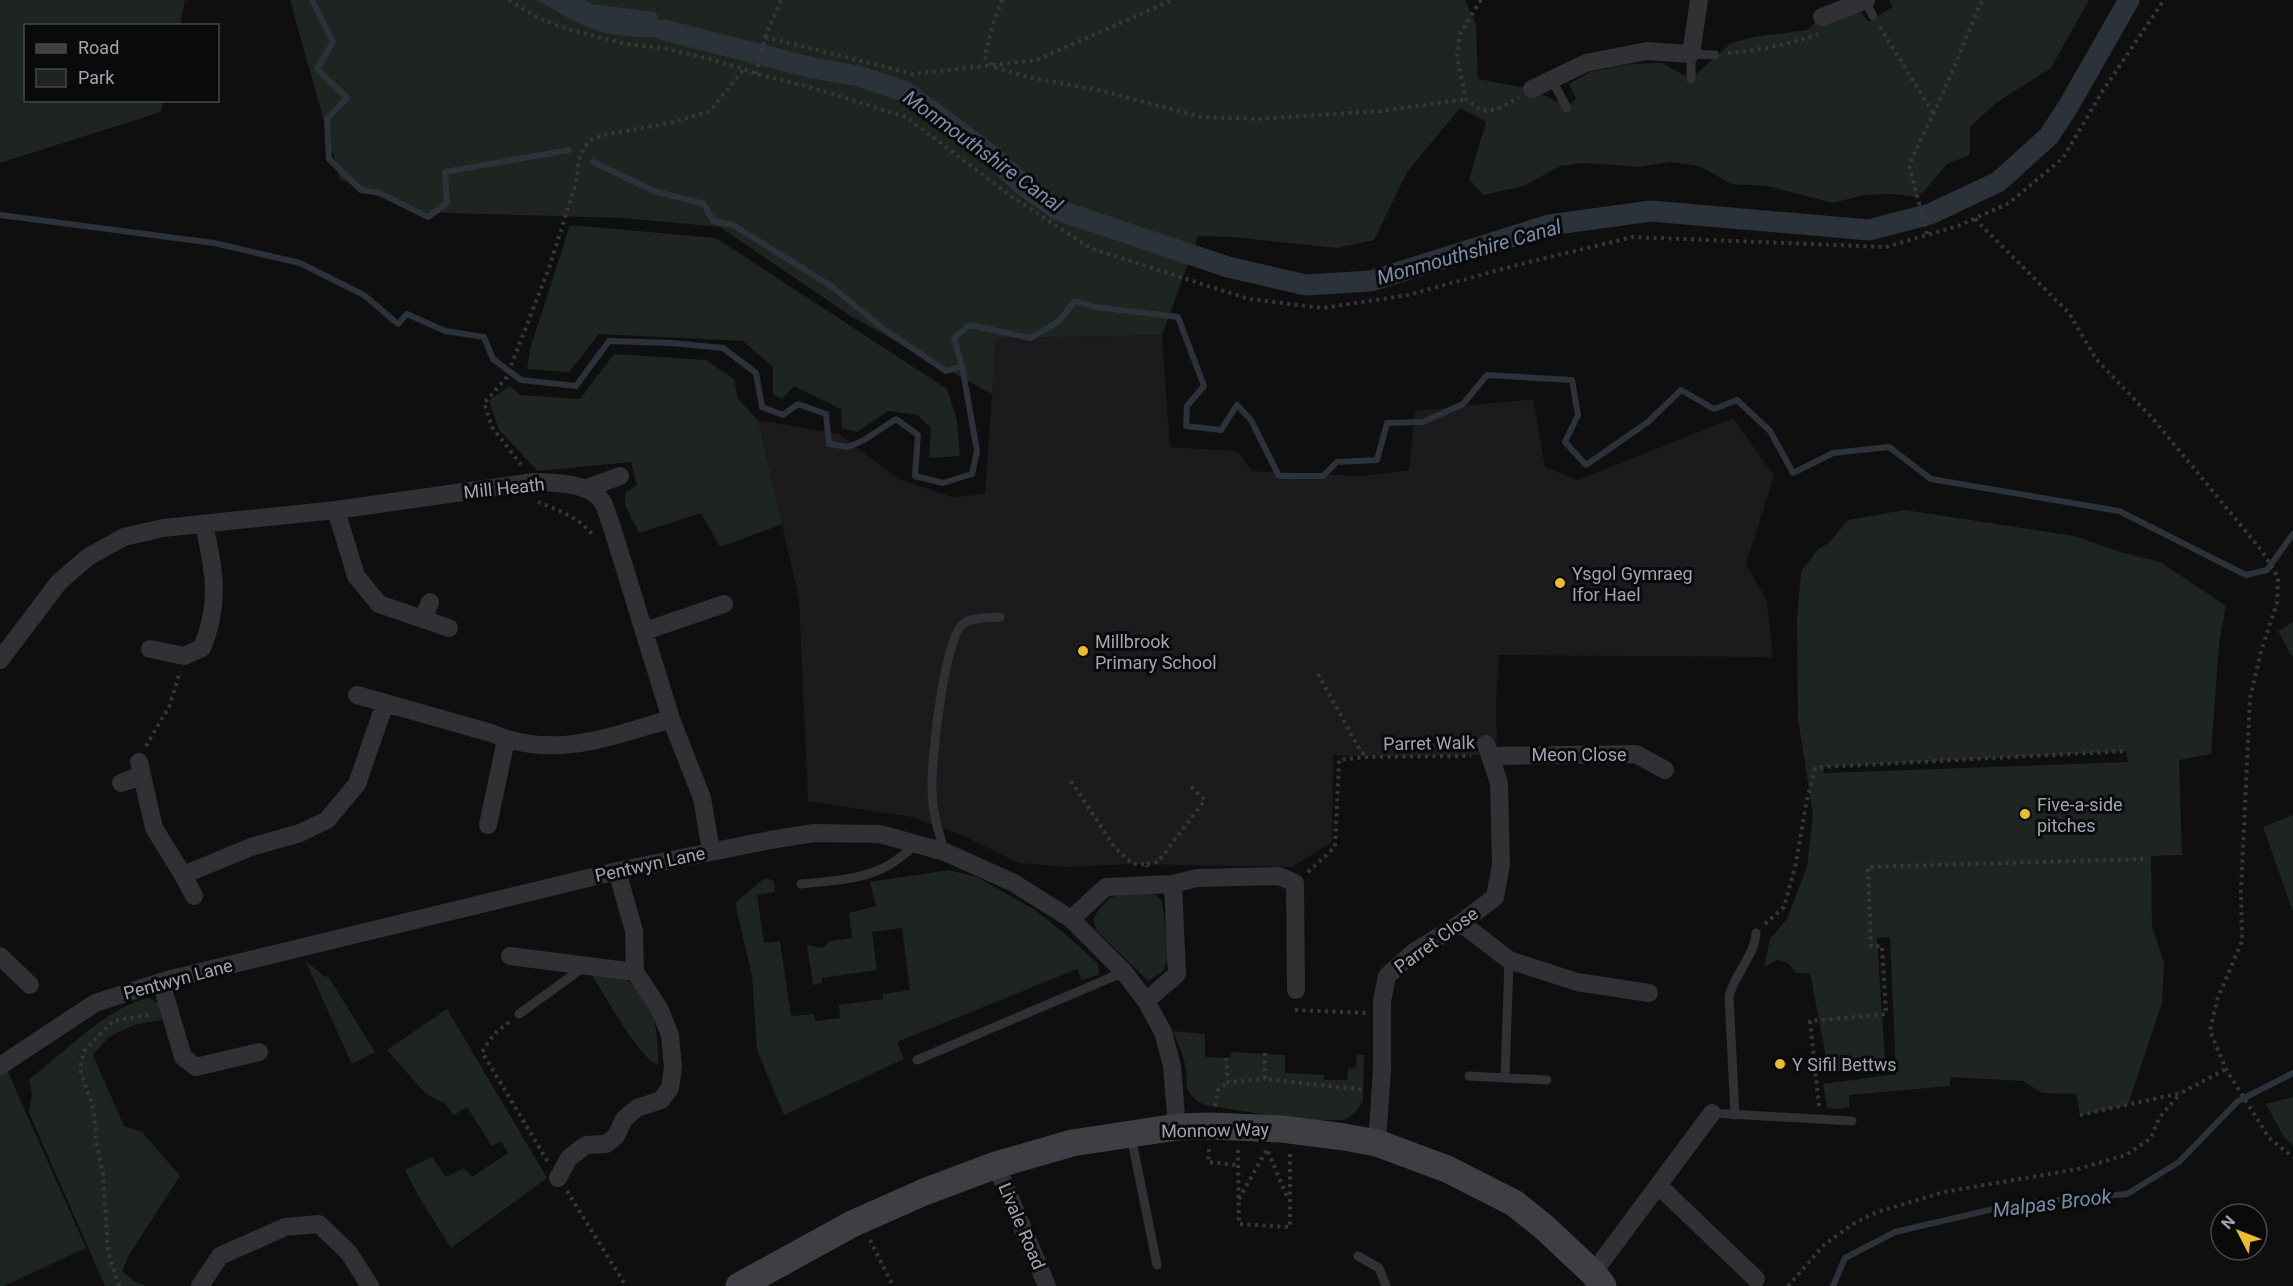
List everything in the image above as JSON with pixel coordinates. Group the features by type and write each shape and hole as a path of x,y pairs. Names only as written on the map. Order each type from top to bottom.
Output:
{"street":[{"path":"1532,89 1586,63 1647,51 1691,54 1700,0"},
{"path":"1822,17 1868,6"},
{"path":"585,489 620,476"},
{"name":"Mill Heath","path":"0,660 59,582 88,557 124,537 163,528 534,491 561,483 585,489"},
{"path":"585,489 602,500 671,719 702,798 711,851"},
{"path":"336,510 356,576 379,604 449,628"},
{"path":"150,649 184,656 202,648 211,625 215,576 204,524"},
{"path":"423,619 430,602"},
{"path":"645,632 724,604"},
{"path":"357,695 491,733 507,740 553,747 582,744 671,719"},
{"path":"183,875 251,847 300,833 327,820 357,784 386,703"},
{"path":"488,825 507,740"},
{"name":"Meon Close","path":"1488,750 1636,754 1665,770"},
{"name":"Parret Close","path":"1377,1143 1382,1014 1387,976 1414,952 1461,923 1496,897 1501,865 1499,783 1488,750"},
{"path":"121,783 140,769 154,828 194,896"},
{"name":"Pentwyn Lane","path":"0,1066 95,1003 161,982 617,871 711,851 814,833 880,834 945,852 1014,883 1071,919 1124,972 1146,1001 1162,1032 1172,1066 1177,1127"},
{"path":"558,1178 569,1158 586,1145 606,1144 616,1136 624,1119 638,1108 661,1100 670,1088 673,1067 670,1035 659,1008 635,972 634,931 617,871"},
{"path":"1071,919 1106,887 1173,884 1197,878 1279,876 1295,883 1296,990"},
{"path":"1146,1001 1177,974 1173,884"},
{"path":"1461,923 1509,960 1577,982 1649,993"},
{"path":"0,956 30,985"},
{"path":"510,956 635,972"},
{"path":"161,982 183,1057 195,1067 259,1052"},
{"path":"1598,1280 1659,1186 1712,1113"},
{"name":"Monnow Way","path":"740,1286 861,1220 924,1192 996,1165 1072,1143 1177,1127 1210,1126 1291,1130 1377,1143 1448,1169 1514,1203 1544,1227 1598,1280"},
{"name":"Livale Road","path":"996,1165 1047,1286"},
{"path":"1659,1186 1756,1279"},
{"path":"200,1286 220,1256 285,1227 319,1224 349,1253 370,1286"}],"lane":[{"path":"1691,79 1691,54 1715,55"},
{"path":"1552,80 1567,108"},
{"path":"945,852 938,834 932,789 941,698 948,655 957,631 964,623 982,618 1000,617"},
{"path":"801,884 848,879 888,866 916,845"},
{"path":"1735,1115 1729,996 1733,982 1751,953 1755,933"},
{"path":"1505,1078 1509,960"},
{"path":"519,1014 584,967"},
{"path":"917,1060 1124,972"},
{"path":"1469,1076 1548,1080"},
{"path":"1712,1113 1852,1121"},
{"path":"1130,1133 1157,1265"},
{"path":"1358,1256 1379,1268 1386,1286"}],"path":[{"path":"509,0 538,18 567,29 626,44 663,48 695,56 810,87 906,117 1011,196 1090,249 1249,299 1323,308 1408,295 1521,264 1633,237 1886,247 1958,226 2009,203 2063,158 2102,92 2164,0"},
{"path":"756,74 765,37 781,0"},
{"path":"1002,0 984,57 993,67 1033,78 1102,91 1202,117 1257,119 1381,111 1466,99"},
{"path":"765,37 913,74 993,67 1037,60 1172,0"},
{"path":"1479,0 1460,34 1457,57 1466,99 1482,111 1498,109 1532,89"},
{"path":"1927,234 1909,165 1982,0"},
{"path":"1868,6 1933,113"},
{"path":"1715,55 1763,49 1804,39 1820,33 1822,17"},
{"path":"596,539 590,530 534,491 492,427 484,403 507,377 549,268 576,183 579,160 585,146 592,139 608,134 670,123 710,111 744,69"},
{"path":"1974,219 2069,313 2096,359 2154,420 2262,551 2278,578 2277,603 2261,651 2250,698 2241,891 2242,941 2217,1000 2210,1031 2226,1069 2269,1138 2293,1157"},
{"path":"140,769 144,749 170,705 184,656"},
{"path":"1318,674 1361,752 1368,757"},
{"name":"Parret Walk","path":"1295,883 1335,847 1339,760 1488,750"},
{"path":"1755,933 1784,907 1796,863 1806,804 1815,769 2127,751"},
{"path":"1071,781 1115,848 1133,864 1158,862 1205,800 1190,786"},
{"path":"1820,1119 1810,1022 1886,1014 1882,946 1871,946 1868,867 2143,859"},
{"path":"1147,864 1149,886"},
{"path":"1296,990 1294,1010 1382,1014"},
{"path":"119,1286 108,1251 103,1175 96,1140 94,1111 80,1069 84,1051 113,1021 168,1011"},
{"path":"519,1014 494,1034 482,1052 626,1286"},
{"path":"1264,1079 1265,1053"},
{"path":"1226,1058 1228,1082 1264,1079 1380,1091"},
{"path":"2080,1115 2181,1093 2226,1069"},
{"path":"1788,1286 1824,1245 1851,1225 1877,1212 1944,1192 2079,1169 2126,1155 2151,1138 2159,1118 2181,1093"},
{"path":"1238,1128 1239,1224 1290,1227 1291,1130"},
{"path":"1239,1200 1268,1149 1290,1203"},
{"path":"861,1220 893,1286"}],"shaded area":[{"path":"537,0 585,0 592,4 656,12 660,23 690,37 630,36 607,33 581,24"},
{"name":"Millbrook Primary School","path":"1162,335 1170,447 1237,451 1252,471 1361,476 1409,470 1415,411 1533,399 1545,467 1578,480 1733,418 1774,476 1746,564 1767,601 1773,657 1499,655 1496,699 1497,755 1368,757 1333,755 1332,842 1292,867 1133,864 1066,867 1019,863 964,836 912,817 808,801 799,599 758,420 839,434 901,480 952,497 985,494 996,338"}],"green space":[{"path":"0,0 185,0 180,24 24,24 24,102 163,102 161,112 0,163"},
{"path":"290,0 1465,0 1476,24 1478,79 1532,89 1567,107 1576,99 1569,84 1590,72 1631,64 1662,63 1691,79 1731,43 1753,37 1807,30 1822,17 1856,4 1868,22 1893,7 1889,0 2089,0 2051,68 1996,103 1970,127 1970,155 1947,164 1916,197 1893,194 1864,195 1833,203 1767,186 1732,184 1699,166 1670,162 1639,167 1584,163 1560,166 1524,186 1483,195 1469,179 1486,122 1460,108 1407,172 1374,240 1337,248 1233,237 1198,236 1162,335 996,338 992,394 852,317 720,227 624,218 414,212 340,179"},
{"path":"570,225 716,238 947,389 957,420 960,456 929,458 931,428 917,415 888,411 857,432 842,428 841,409 794,386 782,399 773,394 773,367 743,341 599,334 569,372 527,369 530,349"},
{"path":"614,354 706,360 734,379 738,399 758,420 782,524 720,547 701,513 639,533 625,505 625,493 637,485 631,462 538,471 499,430 489,400 510,386 520,395 580,399"},
{"path":"1905,510 2074,536 2160,562 2226,606 2219,644 2211,754 2179,760 2182,855 2151,856 2152,927 2164,962 2162,1003 2128,1105 2080,1115 2076,1094 2042,1093 2023,1081 1950,1077 1950,1086 1849,1095 1850,1107 1833,1109 1827,1107 1823,1084 1896,1074 1890,937 1877,938 1885,1060 1829,1073 1810,973 1796,973 1788,963 1778,960 1764,967 1770,939 1787,919 1807,866 1813,815 1798,719 1797,619 1801,572 1817,550 1829,543 1848,520","holes":["2126,751 2128,762 1824,773 1823,767"]},
{"path":"2293,622 2293,658 2278,631"},
{"path":"2293,815 2293,912 2263,827"},
{"path":"949,870 977,877 1035,910 1098,964 1099,975 1082,980 1077,969 897,1042 904,1059 784,1115 757,1050 752,976 735,903 765,878 774,881 775,892 757,895 764,943 780,941 791,1016 814,1014 815,1021 840,1018 839,1005 883,999 883,994 910,990 902,928 872,932 877,970 822,978 822,983 813,985 807,945 823,948 830,941 852,938 849,913 876,906 870,882"},
{"path":"1145,892 1155,895 1162,901 1169,957 1163,971 1148,981 1096,930 1093,919 1104,904 1114,896"},
{"path":"305,960 325,977 328,976 375,1052 352,1064"},
{"path":"591,974 623,979 634,985 642,994 649,1004 656,1028 658,1065 650,1060 632,1039"},
{"path":"149,998 158,1003 166,1019 134,1025 109,1037 93,1055 124,1126 142,1132 180,1176 129,1255 122,1271 134,1281 146,1286 105,1286 29,1113 32,1094 29,1079 102,1021 133,1003"},
{"path":"447,1009 547,1178 451,1248 405,1170 432,1157 446,1177 464,1168 472,1177 508,1153 501,1141 492,1146 467,1107 454,1115 445,1104 426,1094 387,1050"},
{"path":"1173,1031 1205,1034 1205,1057 1230,1058 1231,1052 1285,1055 1285,1073 1324,1075 1324,1080 1347,1080 1348,1069 1356,1067 1357,1055 1364,1055 1363,1101 1356,1112 1344,1120 1300,1120 1204,1105 1188,1091 1184,1060"},
{"path":"4,1063 86,1248 0,1286 0,1066"},
{"path":"2293,1097 2293,1145 2284,1137 2266,1104"}],"waterway":[{"path":"312,0 333,42 317,69 347,98 327,119 329,159 361,190 380,193 428,217 447,203 445,172 569,150"},
{"name":"Monmouthshire Canal","path":"664,30 813,68 858,76 904,91 992,156 1023,185 1058,210 1228,267 1306,285 1371,281 1549,225 1651,211 1869,230 1930,214 1998,182 2049,136 2129,0"},
{"path":"593,162 654,191 704,204 713,221 733,225 831,286 885,330 946,371 962,366 954,338 970,325 1031,338 1059,321 1075,301 1095,307 1178,317 1204,386 1187,406 1186,426 1221,430 1237,405 1251,420 1279,476 1323,476 1337,462 1377,460 1387,423 1423,422 1463,404 1487,375 1572,380 1578,415 1565,442 1586,465 1648,422 1681,390 1714,409 1737,400 1770,431 1793,473 1833,453 1889,447 1931,479 2119,511 2246,575 2267,570 2293,534"},
{"path":"0,215 214,243 300,263 364,295 398,324 407,314 445,331 484,337 493,359 521,380 576,386 609,341 672,343 723,348 756,373 762,407 783,415 798,404 826,414 829,444 848,447 864,440 896,419 918,435 915,476 943,483 972,474 977,451 962,366"},
{"name":"Malpas Brook","path":"1833,1286 1845,1258 1895,1232 2015,1204 2127,1194 2179,1162 2238,1101 2293,1073"}],"place":[{"name":"Ysgol Gymraeg Ifor Hael","path":"1560,583"},
{"name":"Millbrook Primary School","path":"1083,651"},
{"name":"Five-a-side pitches","path":"2025,814"},
{"name":"Y Sifil Bettws","path":"1780,1064"}]}
